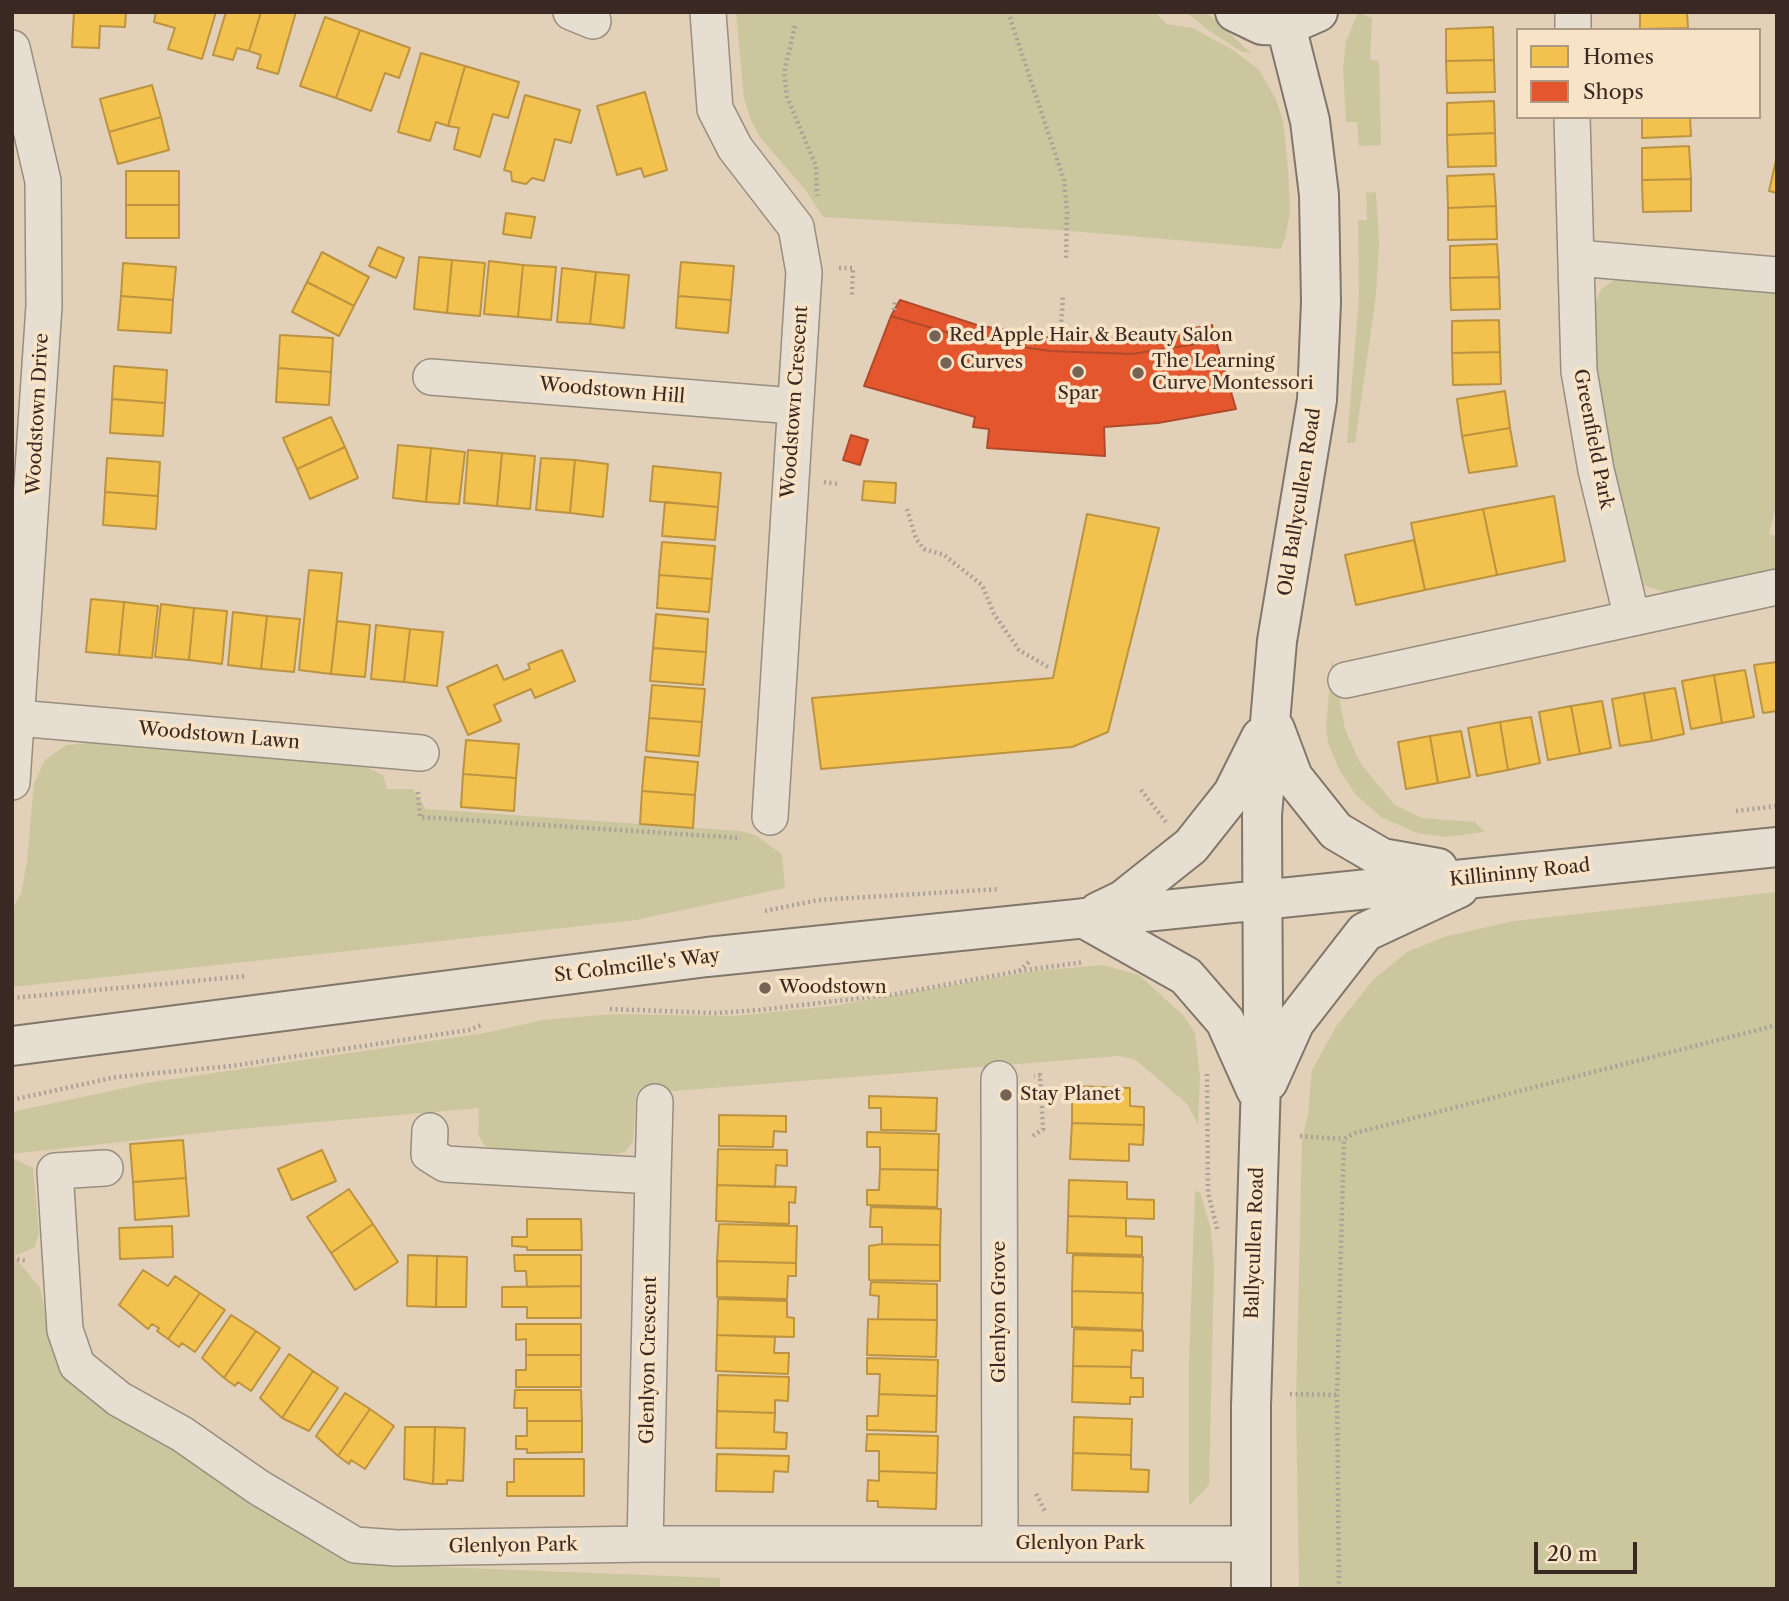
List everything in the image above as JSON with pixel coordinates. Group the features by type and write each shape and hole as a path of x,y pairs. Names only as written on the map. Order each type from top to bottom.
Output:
{"main road":[{"path":"1234,12 1262,25 1302,19"},
{"name":"Old Ballycullen Road","path":"1263,898 1262,815 1277,641 1317,400 1321,302 1319,195 1302,19"},
{"path":"1270,718 1293,778 1336,831 1382,858 1485,876"},
{"path":"1083,918 1123,900 1191,846 1233,793 1270,718"},
{"name":"Killininny Road","path":"1263,898 1777,847"},
{"path":"1260,1099 1295,1022 1365,932 1485,876"},
{"name":"St Colmcille's Way","path":"12,1046 694,959 1263,898"},
{"name":"Ballycullen Road","path":"1251,1589 1249,1544 1263,898"},
{"path":"1083,918 1186,976 1226,1021 1260,1099"}],"street":[{"name":"Woodstown Crescent","path":"708,12 715,108 735,148 796,227 804,272 770,817"},
{"name":"Woodstown Drive","path":"12,48 43,181 44,306 12,782"},
{"name":"Greenfield Park","path":"1572,119 1579,370 1596,470 1632,618"},
{"path":"1577,258 1777,275"},
{"name":"Woodstown Hill","path":"430,377 794,406"},
{"path":"1346,680 1777,587"},
{"name":"Woodstown Lawn","path":"17,718 421,753"},
{"name":"Glenlyon Grove","path":"999,1079 1000,1545"},
{"name":"Glenlyon Crescent","path":"645,1544 655,1102"},
{"path":"430,1131 429,1154 445,1164 653,1176"},
{"name":"Glenlyon Park","path":"105,1168 55,1171 65,1330 77,1365 119,1399 182,1434 258,1487 355,1545 397,1548 645,1544 1249,1544"}],"path":[{"path":"1008,12 1064,180 1066,259"},
{"path":"829,269 853,268 852,295"},
{"path":"1060,338 1063,296"},
{"path":"894,310 895,302"},
{"path":"1214,334 1233,339"},
{"path":"829,482 839,484"},
{"path":"907,509 916,539 924,550 944,555 982,585 994,614 1019,650 1048,667"},
{"path":"1141,790 1171,828"},
{"path":"418,792 419,817 741,838"},
{"path":"1723,813 1777,806"},
{"path":"603,1009 715,1013 883,995 1019,971 1040,953"},
{"path":"12,1100 116,1077 231,1066 469,1030 490,1021"},
{"path":"1300,1136 1344,1139 1355,1133 1777,1025"},
{"path":"1339,1589 1338,1395 1344,1139"},
{"path":"1290,1394 1338,1395"}],"shaded area":[{"path":"736,12 1149,12 1157,14 1167,24 1193,28 1233,50 1259,70 1276,99 1283,121 1290,213 1281,249 1059,230 823,217 807,192 759,136 750,118 744,98"},
{"path":"1186,12 1203,12 1212,17 1251,53 1242,52"},
{"path":"1358,12 1372,18 1370,60 1379,61 1381,145 1359,146 1357,122 1346,122 1343,68 1346,42"},
{"path":"1376,192 1379,243 1376,295 1355,443 1347,443 1359,297 1358,220 1367,220 1366,193"},
{"path":"1614,280 1777,287 1777,503 1769,534 1777,537 1777,568 1665,592 1637,583 1625,537 1592,347 1592,310 1601,289"},
{"path":"1332,659 1345,729 1360,763 1395,805 1422,818 1475,822 1485,832 1446,837 1417,833 1381,817 1355,794 1339,769 1328,743 1326,727"},
{"path":"89,743 363,766 383,775 387,789 413,789 426,809 740,831 755,835 782,854 785,888 636,920 12,987 12,908 21,894 27,862 34,783 45,760 66,745"},
{"path":"1777,892 1777,1589 1299,1589 1296,1402 1302,1140 1308,1114 1312,1070 1337,1025 1373,980 1407,952 1447,936 1514,921"},
{"path":"1103,965 1139,975 1184,1016 1195,1033 1200,1077 1198,1125 1188,1105 1136,1060 1119,1056 636,1094 633,1141 626,1151 618,1154 495,1150 485,1146 478,1135 479,1108 238,1129 12,1154 12,1112 153,1082 485,1033 543,1020 614,1014 735,1016 832,1006 1034,971"},
{"path":"12,1158 33,1168 39,1233 35,1247 14,1256 40,1288 51,1338 87,1389 344,1559 366,1564 720,1578 720,1589 12,1589"},
{"path":"1195,1191 1200,1192 1211,1230 1214,1267 1209,1485 1189,1506 1189,1365"}],"building: Homes":[{"path":"74,12 126,12 125,27 100,26 99,48 72,47"},
{"path":"156,12 216,12 202,59 168,49 175,28 154,22"},
{"path":"226,12 261,12 249,51 237,48 233,60 213,55"},
{"path":"261,12 296,12 278,74 257,68 261,55 249,51"},
{"path":"1640,12 1687,12 1688,28 1640,28"},
{"path":"325,17 360,30 336,98 300,86"},
{"path":"1493,27 1494,60 1446,61 1446,29"},
{"path":"360,30 410,48 399,78 385,73 371,111 336,98"},
{"path":"421,53 465,66 448,126 436,122 430,141 398,132"},
{"path":"1494,60 1495,92 1447,93 1446,61"},
{"path":"465,66 519,82 508,118 493,114 480,157 454,149 459,128 448,126"},
{"path":"152,85 161,117 109,132 100,99"},
{"path":"645,92 667,170 644,177 641,168 617,175 597,106"},
{"path":"525,95 580,110 571,143 555,139 544,181 532,178 526,184 512,181 511,172 504,170"},
{"path":"1494,101 1495,133 1447,135 1447,103"},
{"path":"161,117 169,150 118,164 109,132"},
{"path":"1642,119 1690,119 1691,136 1642,138"},
{"path":"1495,133 1496,166 1448,167 1447,135"},
{"path":"1689,146 1691,179 1642,180 1642,148"},
{"path":"1777,156 1777,193 1769,191"},
{"path":"126,171 179,171 179,205 126,205"},
{"path":"1494,174 1496,206 1448,208 1447,176"},
{"path":"1691,179 1691,211 1643,212 1642,180"},
{"path":"126,205 179,205 179,238 126,238"},
{"path":"1496,206 1497,239 1448,240 1448,208"},
{"path":"506,213 535,217 531,238 503,234"},
{"path":"1497,244 1499,277 1450,278 1450,246"},
{"path":"378,247 404,258 396,278 369,266"},
{"path":"322,252 369,277 354,306 307,282"},
{"path":"419,257 452,260 447,313 414,309"},
{"path":"452,260 485,263 480,316 447,313"},
{"path":"489,261 523,265 518,317 484,314"},
{"path":"681,262 734,266 731,300 678,296"},
{"path":"123,263 176,267 173,300 121,296"},
{"path":"523,265 556,267 551,320 518,317"},
{"path":"562,268 596,272 590,324 557,322"},
{"path":"596,272 629,275 624,328 590,324"},
{"path":"1499,277 1500,309 1451,310 1450,278"},
{"path":"307,282 354,306 339,336 292,312"},
{"path":"121,296 173,300 171,333 118,330"},
{"path":"678,296 731,300 728,333 676,328"},
{"path":"1499,320 1500,352 1452,353 1452,321"},
{"path":"280,335 333,338 331,372 278,368"},
{"path":"1500,352 1501,384 1453,385 1452,353"},
{"path":"114,366 167,370 165,403 112,399"},
{"path":"278,368 331,372 329,405 276,402"},
{"path":"1505,391 1510,428 1462,436 1457,399"},
{"path":"112,399 165,403 163,436 110,433"},
{"path":"331,417 345,447 297,469 283,438"},
{"path":"1510,428 1517,466 1469,473 1462,436"},
{"path":"398,445 431,448 426,502 393,498"},
{"path":"345,447 358,478 310,499 297,469"},
{"path":"431,448 465,452 459,504 426,502"},
{"path":"468,450 502,453 497,506 464,503"},
{"path":"502,453 535,456 530,509 497,506"},
{"path":"107,458 160,462 158,496 105,492"},
{"path":"541,458 575,460 570,513 536,510"},
{"path":"575,460 608,464 603,517 570,513"},
{"path":"653,466 721,473 718,507 650,501"},
{"path":"864,481 896,483 895,503 862,500"},
{"path":"105,492 158,496 156,529 103,525"},
{"path":"1554,496 1565,561 1497,575 1483,509"},
{"path":"665,502 718,507 715,540 662,536"},
{"path":"1483,509 1497,575 1425,590 1411,523"},
{"path":"1087,514 1159,528 1108,732 1072,747 821,769 812,698 1053,678"},
{"path":"1414,540 1425,590 1356,605 1345,555"},
{"path":"662,542 715,546 712,579 659,575"},
{"path":"309,570 342,573 331,674 299,670"},
{"path":"659,575 712,579 709,612 657,608"},
{"path":"91,599 124,602 119,655 86,652"},
{"path":"124,602 158,606 152,658 119,655"},
{"path":"161,604 194,608 189,660 155,657"},
{"path":"194,608 227,611 222,664 189,660"},
{"path":"233,612 267,616 261,669 228,665"},
{"path":"656,614 708,619 706,652 653,648"},
{"path":"267,616 300,619 294,672 261,669"},
{"path":"337,621 370,625 365,677 331,674"},
{"path":"376,625 410,629 404,682 371,679"},
{"path":"410,629 443,632 437,686 404,682"},
{"path":"653,648 706,652 703,685 650,681"},
{"path":"562,650 575,681 535,698 531,689 494,705 501,721 468,735 447,687 497,665 504,680 530,669 528,664"},
{"path":"1777,662 1777,711 1763,713 1754,665"},
{"path":"1745,670 1754,717 1722,723 1714,675"},
{"path":"1714,675 1722,723 1691,729 1682,681"},
{"path":"652,685 705,689 702,722 649,718"},
{"path":"1675,688 1684,734 1652,741 1644,693"},
{"path":"1644,693 1652,741 1620,746 1612,699"},
{"path":"1602,701 1611,748 1580,754 1571,706"},
{"path":"1571,706 1580,754 1548,760 1539,712"},
{"path":"1531,717 1540,763 1508,770 1500,722"},
{"path":"649,718 702,722 699,756 646,751"},
{"path":"1500,722 1508,770 1477,776 1468,728"},
{"path":"1461,731 1470,777 1438,783 1430,736"},
{"path":"1430,736 1438,783 1406,789 1398,742"},
{"path":"466,740 519,744 516,778 463,774"},
{"path":"645,757 698,762 695,795 642,791"},
{"path":"463,774 516,778 514,811 461,807"},
{"path":"642,791 695,795 693,828 640,824"},
{"path":"1072,1086 1130,1088 1130,1106 1144,1107 1144,1125 1072,1123"},
{"path":"869,1096 937,1098 936,1131 881,1130 881,1108 869,1108"},
{"path":"719,1115 786,1116 786,1132 774,1131 773,1147 719,1146"},
{"path":"1072,1123 1144,1125 1143,1145 1129,1144 1129,1161 1070,1159"},
{"path":"867,1132 939,1134 938,1170 880,1169 880,1147 867,1147"},
{"path":"183,1140 186,1178 133,1182 130,1144"},
{"path":"718,1149 787,1150 787,1166 776,1165 775,1187 717,1185"},
{"path":"322,1150 336,1181 292,1200 278,1169"},
{"path":"880,1169 938,1170 937,1207 867,1205 867,1190 879,1190"},
{"path":"186,1178 189,1216 135,1220 133,1182"},
{"path":"1069,1180 1127,1182 1127,1199 1154,1200 1154,1219 1068,1216"},
{"path":"717,1185 796,1187 795,1203 789,1202 789,1224 716,1221"},
{"path":"349,1189 373,1224 331,1253 307,1217"},
{"path":"871,1207 941,1209 940,1245 882,1244 882,1227 870,1227"},
{"path":"1068,1216 1126,1218 1126,1236 1142,1237 1142,1255 1067,1253"},
{"path":"527,1219 581,1219 582,1250 527,1250 527,1247 512,1246 512,1237 527,1237"},
{"path":"373,1224 398,1262 355,1290 331,1253"},
{"path":"719,1224 797,1226 796,1263 717,1261"},
{"path":"172,1226 173,1257 120,1259 119,1228"},
{"path":"940,1245 940,1281 869,1280 869,1246"},
{"path":"408,1255 437,1256 436,1307 407,1306"},
{"path":"514,1255 581,1255 581,1286 527,1287 526,1271 515,1271"},
{"path":"1073,1255 1143,1257 1142,1293 1072,1291"},
{"path":"437,1256 467,1257 466,1307 436,1307"},
{"path":"717,1261 796,1263 796,1276 788,1276 787,1299 717,1297"},
{"path":"143,1270 168,1286 175,1276 200,1293 168,1339 157,1331 159,1328 152,1324 148,1329 119,1305"},
{"path":"871,1282 937,1284 937,1320 878,1319 879,1296 870,1295"},
{"path":"581,1286 581,1318 527,1318 527,1307 502,1307 502,1287"},
{"path":"1072,1291 1143,1293 1142,1330 1072,1327"},
{"path":"200,1293 225,1310 195,1352 182,1343 179,1347 168,1339"},
{"path":"718,1299 787,1301 787,1317 794,1318 794,1337 717,1335"},
{"path":"231,1315 256,1331 224,1378 202,1358"},
{"path":"868,1319 937,1320 936,1357 867,1355"},
{"path":"516,1324 581,1324 581,1355 526,1355 526,1339 516,1340"},
{"path":"1074,1329 1143,1331 1143,1351 1132,1350 1131,1367 1073,1366"},
{"path":"256,1331 280,1348 251,1391 238,1382 235,1386 224,1378"},
{"path":"717,1335 775,1337 774,1353 789,1353 788,1374 716,1371"},
{"path":"289,1354 313,1371 282,1418 260,1398"},
{"path":"526,1355 581,1355 581,1387 516,1387 516,1370 526,1370"},
{"path":"867,1358 938,1360 937,1396 879,1394 880,1374 867,1374"},
{"path":"1073,1366 1131,1367 1131,1378 1143,1378 1143,1397 1130,1397 1130,1404 1072,1402"},
{"path":"313,1371 338,1388 309,1431 282,1418"},
{"path":"718,1375 789,1377 788,1401 775,1400 775,1413 717,1411"},
{"path":"515,1390 581,1390 582,1421 527,1421 527,1408 514,1408"},
{"path":"345,1393 370,1409 338,1456 316,1436"},
{"path":"879,1394 937,1396 936,1432 867,1430 867,1416 878,1416"},
{"path":"370,1409 394,1426 365,1469 351,1460 349,1464 338,1456"},
{"path":"717,1411 775,1413 774,1432 787,1433 786,1449 716,1448"},
{"path":"1074,1417 1132,1419 1131,1455 1073,1453"},
{"path":"527,1421 582,1421 582,1452 527,1453 527,1449 516,1449 516,1436 527,1436"},
{"path":"405,1427 435,1427 433,1484 404,1479"},
{"path":"435,1427 465,1428 463,1481 447,1480 447,1484 433,1484"},
{"path":"867,1434 938,1436 937,1473 879,1471 879,1451 866,1451"},
{"path":"1073,1453 1131,1455 1131,1469 1149,1470 1148,1492 1072,1490"},
{"path":"717,1454 789,1456 788,1472 774,1471 773,1492 716,1491"},
{"path":"514,1459 584,1459 584,1496 507,1496 507,1482 514,1482"},
{"path":"879,1471 937,1473 936,1509 878,1507 878,1501 867,1501 868,1480 879,1481"}],"building: Shops":[{"path":"900,300 977,325 1050,338 1131,339 1212,325 1216,341 1132,354 1050,351 973,340 891,316"},
{"path":"891,316 973,340 1050,351 1132,354 1216,341 1236,409 1158,423 1104,427 1105,456 987,448 989,429 973,427 975,417 864,386"},
{"path":"851,435 868,440 860,465 843,460"}],"place":[{"name":"Red Apple Hair & Beauty Salon","path":"935,336"},
{"name":"Curves","path":"946,363"},
{"name":"Spar","path":"1078,372"},
{"name":"The Learning Curve Montessori","path":"1138,373"},
{"name":"Woodstown","path":"765,988"},
{"name":"Stay Planet","path":"1006,1095"}]}
